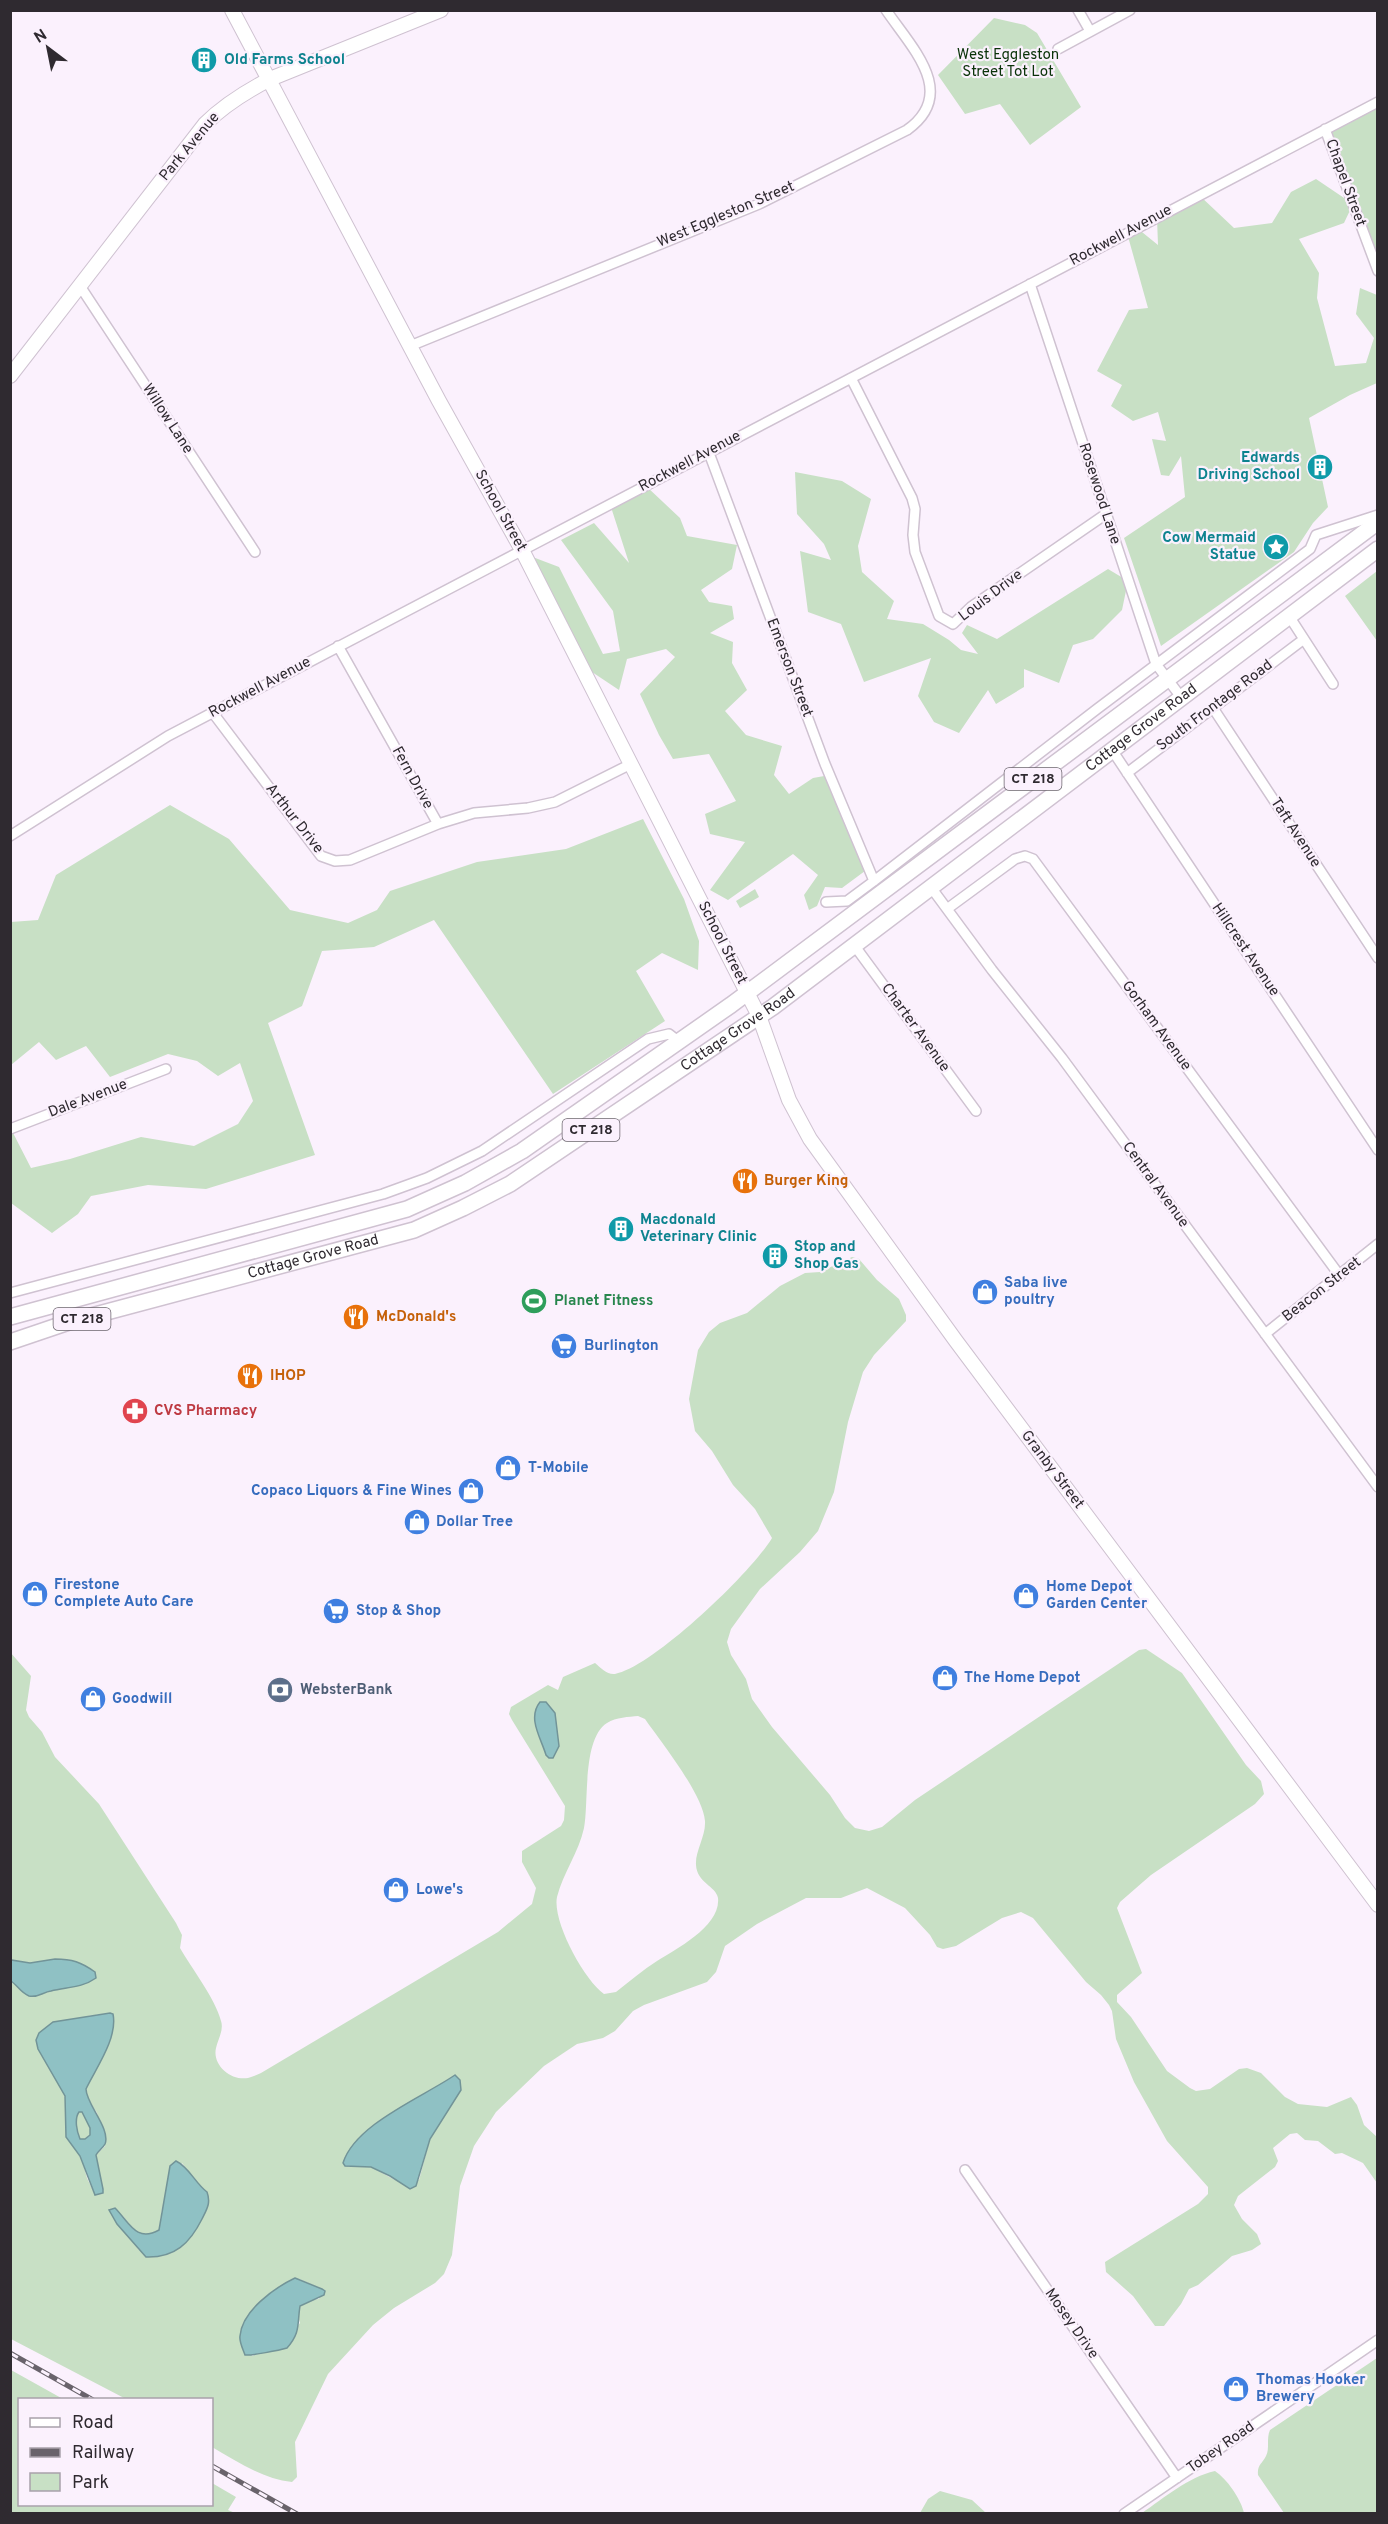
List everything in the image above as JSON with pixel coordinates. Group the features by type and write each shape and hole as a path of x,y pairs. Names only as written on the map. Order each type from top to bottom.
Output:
{"main road":[{"name":"School Street","path":"232,10 410,346 522,550 759,1016"},
{"name":"Park Avenue","path":"10,376 205,124 230,102 270,80 441,10"},
{"name":"Cottage Grove Road","path":"10,1317 406,1209 483,1174 568,1120 747,993 1377,522"},
{"name":"Cottage Grove Road","path":"10,1342 69,1322 414,1230 463,1209 510,1184 759,1016 1377,549"},
{"name":"Granby Street","path":"759,1016 789,1100 802,1127 827,1165 1155,1610 1377,1905"},
{"path":"406,1209 414,1230"},
{"path":"150,1279 154,1300"}],"street":[{"name":"West Eggleston Street","path":"410,346 759,204 914,126 928,106 931,93 930,80 922,63 886,10"},
{"path":"1078,10 1090,31"},
{"path":"1058,49 1130,10"},
{"name":"Rockwell Avenue","path":"10,836 168,736 1377,102"},
{"name":"Chapel Street","path":"1325,129 1377,271"},
{"name":"Rosewood Lane","path":"1030,284 1156,664 1181,697"},
{"name":"Willow Lane","path":"80,286 255,552"},
{"name":"Louis Drive","path":"851,378 912,498 915,509 913,535 915,552 939,616 953,624 971,607 1106,514"},
{"name":"Emerson Street","path":"709,453 825,764 874,881"},
{"path":"826,902 847,901 874,881 1156,664 1310,549 1316,535 1377,515"},
{"path":"1289,616 1334,684"},
{"name":"South Frontage Road","path":"1127,773 1304,639"},
{"name":"Fern Drive","path":"338,646 438,824 474,813 528,808 555,802 631,764"},
{"name":"Taft Avenue","path":"1213,708 1377,958"},
{"name":"Arthur Drive","path":"213,712 321,856 335,861 350,860 438,824"},
{"name":"Hillcrest Avenue","path":"1112,750 1377,1150"},
{"name":"Gorham Avenue","path":"947,909 1015,859 1026,856 1033,859 1340,1276"},
{"name":"Central Avenue","path":"930,886 1062,1058 1377,1486"},
{"name":"Charter Avenue","path":"854,945 976,1111"},
{"name":"Cottage Grove Road","path":"10,1293 383,1194 427,1178 482,1150 556,1103 648,1039 669,1034 678,1041"},
{"name":"Dale Avenue","path":"10,1129 166,1069"},
{"path":"556,1103 568,1120"},
{"name":"Cottage Grove Road","path":"290,1219 295,1240"},
{"name":"Beacon Street","path":"1265,1334 1377,1244"},
{"name":"Mosey Drive","path":"965,2170 1177,2478"},
{"name":"Tobey Road","path":"1124,2514 1377,2340"}],"green space":[{"name":"West Eggleston Street Tot Lot","path":"994,18 1025,25 1037,33 1081,107 1030,145 1000,104 965,114 938,75"},
{"path":"1377,102 1377,258 1325,129"},
{"path":"1316,179 1353,204 1344,223 1299,239 1319,273 1317,298 1335,366 1366,363 1374,338 1356,314 1360,288 1377,295 1377,383 1309,418 1328,507 1313,523 1294,552 1161,646 1124,538 1185,497 1181,456 1169,476 1161,475 1152,439 1166,441 1158,412 1133,421 1111,406 1122,385 1097,371 1129,310 1148,308 1127,233 1137,228 1158,245 1157,218 1199,195 1234,228 1272,223 1291,192"},
{"path":"795,472 842,481 871,499 858,546 862,572 894,601 887,619 923,624 961,650 978,654 962,633 967,625 997,639 1108,569 1128,581 1122,610 1093,639 1073,645 1059,683 1024,669 1024,687 996,704 988,690 959,733 934,722 918,696 931,658 864,682 841,624 808,612 800,551 831,560 824,544 797,514"},
{"path":"646,486 680,518 687,536 737,545 732,569 701,590 709,602 732,606 734,619 710,633 733,642 732,663 747,690 725,711 746,735 782,746 774,775 789,794 813,778 830,775 869,868 842,888 825,887 817,906 809,910 804,895 818,875 793,854 728,900 710,890 745,842 710,834 705,814 736,801 709,754 673,759 640,694 675,657 666,649 627,659 619,690 580,664 530,556 559,567 603,654 620,651 613,611 561,540 594,523 629,563 610,504"},
{"path":"1377,571 1377,641 1345,596"},
{"path":"170,805 229,839 290,910 348,923 377,910 390,891 477,862 566,849 643,819 684,899 699,941 698,970 662,953 636,971 665,1021 553,1094 434,920 374,947 322,951 302,1006 268,1023 315,1155 206,1189 148,1185 91,1196 78,1214 52,1233 11,1203 11,1129 31,1168 70,1159 141,1137 194,1146 238,1124 253,1101 240,1063 218,1076 197,1061 168,1054 110,1077 86,1046 56,1060 39,1042 11,1065 11,922 38,920 56,875"},
{"path":"755,889 759,897 740,908 736,901"},
{"path":"852,1257 859,1259 877,1280 899,1299 906,1315 906,1321 874,1355 863,1372 848,1422 834,1492 818,1531 800,1552 760,1589 731,1629 727,1642 731,1655 746,1679 752,1699 772,1727 830,1795 845,1818 855,1828 869,1831 882,1827 915,1800 1139,1650 1146,1649 1182,1673 1246,1765 1261,1781 1264,1794 1255,1804 1151,1875 1120,1902 1117,1908 1142,1973 1117,1995 1117,2002 1131,2017 1167,2071 1196,2091 1210,2089 1239,2069 1247,2068 1261,2073 1285,2097 1298,2104 1327,2107 1351,2097 1357,2105 1364,2125 1377,2137 1377,2183 1363,2163 1342,2153 1335,2154 1318,2141 1305,2140 1297,2133 1290,2134 1273,2148 1278,2161 1275,2167 1238,2196 1234,2205 1242,2219 1257,2234 1261,2244 1252,2250 1232,2256 1198,2285 1189,2289 1164,2326 1155,2326 1133,2296 1106,2272 1105,2262 1198,2204 1208,2194 1208,2187 1167,2141 1134,2082 1116,2039 1109,2005 1086,1982 1033,1918 1021,1912 1002,1918 956,1946 943,1949 937,1947 930,1935 905,1908 867,1888 841,1898 806,1898 757,1924 725,1946 716,1972 707,1982 644,2005 633,2011 615,2031 603,2038 577,2044 544,2066 496,2112 474,2146 460,2186 452,2255 444,2274 435,2283 394,2308 373,2325 328,2374 295,2442 297,2477 292,2482 260,2473 213,2448 213,2398 124,2398 11,2339 10,1652 31,1676 26,1710 29,1717 42,1732 55,1757 99,1804 176,1923 182,1935 180,1948 209,1993 222,2024 216,2048 220,2066 235,2077 248,2078 259,2074 498,1932 532,1904 536,1888 522,1862 522,1851 561,1826 565,1806 512,1720 509,1714 511,1707 548,1685 558,1690 563,1677 595,1663 607,1672 615,1674 632,1668 653,1655 724,1594 772,1538 755,1509 733,1485 712,1451 695,1431 689,1399 698,1350 709,1332 720,1323 747,1313 780,1286 805,1273 820,1272","holes":["638,1716 645,1719 680,1768 703,1810 704,1832 696,1865 700,1876 717,1894 717,1908 712,1918 696,1936 647,1968 616,1992 604,1994 596,1987 579,1963 564,1935 559,1920 557,1897 579,1846 584,1828 588,1772 594,1742 599,1731 607,1723 618,1718","110,2013 112,2035 86,2089 86,2096 97,2113 105,2146 96,2155 98,2171 95,2195 87,2178 63,2090 88,2016","455,2076 460,2080 461,2090 430,2139 419,2180 395,2180 371,2167 348,2167 345,2157 368,2131 381,2120","182,2163 207,2192 139,2250 131,2239 123,2216 134,2229 147,2234 159,2230 162,2209","299,2279 322,2289 319,2299 309,2300 300,2306 298,2316 300,2323 278,2350 267,2350 252,2356 246,2319 255,2309"]},
{"path":"79,2112 82,2112 90,2128 90,2135 85,2139 80,2139 77,2129"},
{"path":"1377,2358 1377,2513 1284,2513 1258,2475 1259,2467 1267,2453 1270,2430"},
{"path":"11,2370 61,2398 18,2398 18,2506 213,2506 213,2484 236,2497 228,2510 235,2513 11,2513"},
{"path":"1215,2471 1233,2490 1244,2513 1142,2513 1186,2483"},
{"path":"940,2491 972,2500 986,2513 920,2513 928,2499"}],"water":[{"path":"540,1702 546,1702 555,1713 559,1746 553,1758 546,1755 536,1728 536,1708"},
{"path":"55,1959 81,1963 95,1972 96,1978 80,1985 38,1996 29,1996 11,1981 11,1960 30,1963"},
{"path":"113,2014 114,2023 109,2043 86,2089 105,2131 105,2144 96,2155 103,2193 95,2195 80,2156 66,2137 65,2096 38,2049 36,2040 39,2033 53,2022","holes":["82,2112 90,2128 90,2135 85,2139 80,2139 77,2126 77,2115"]},
{"path":"455,2075 460,2080 461,2090 430,2139 416,2186 410,2189 371,2167 345,2166 343,2163 350,2149 375,2124"},
{"path":"176,2161 185,2167 207,2192 208,2206 187,2242 165,2255 146,2257 117,2224 109,2210 115,2208 129,2225 144,2234 159,2230 170,2166"},
{"path":"295,2278 322,2289 325,2291 324,2295 300,2306 298,2328 287,2348 245,2355 240,2338 246,2318 260,2301"}],"railway":[{"path":"10,2353 89,2398"},
{"path":"213,2467 297,2514"}],"place":[{"name":"Old Farms School","path":"204,60"},
{"name":"Edwards Driving School","path":"1320,467"},
{"name":"Cow Mermaid Statue","path":"1276,547"},
{"name":"Burger King","path":"745,1181"},
{"name":"Macdonald Veterinary Clinic","path":"621,1229"},
{"name":"Stop and Shop Gas","path":"775,1256"},
{"name":"Saba live poultry","path":"985,1292"},
{"name":"Planet Fitness","path":"534,1301"},
{"name":"McDonald's","path":"356,1317"},
{"name":"Burlington","path":"564,1346"},
{"name":"IHOP","path":"250,1376"},
{"name":"CVS Pharmacy","path":"135,1411"},
{"name":"T-Mobile","path":"508,1468"},
{"name":"Copaco Liquors & Fine Wines","path":"471,1491"},
{"name":"Dollar Tree","path":"417,1522"},
{"name":"Firestone Complete Auto Care","path":"35,1594"},
{"name":"Home Depot Garden Center","path":"1026,1596"},
{"name":"Stop & Shop","path":"336,1611"},
{"name":"The Home Depot","path":"945,1678"},
{"name":"WebsterBank","path":"280,1690"},
{"name":"Goodwill","path":"93,1699"},
{"name":"Lowe's","path":"396,1890"},
{"name":"Thomas Hooker Brewery","path":"1236,2389"}]}
